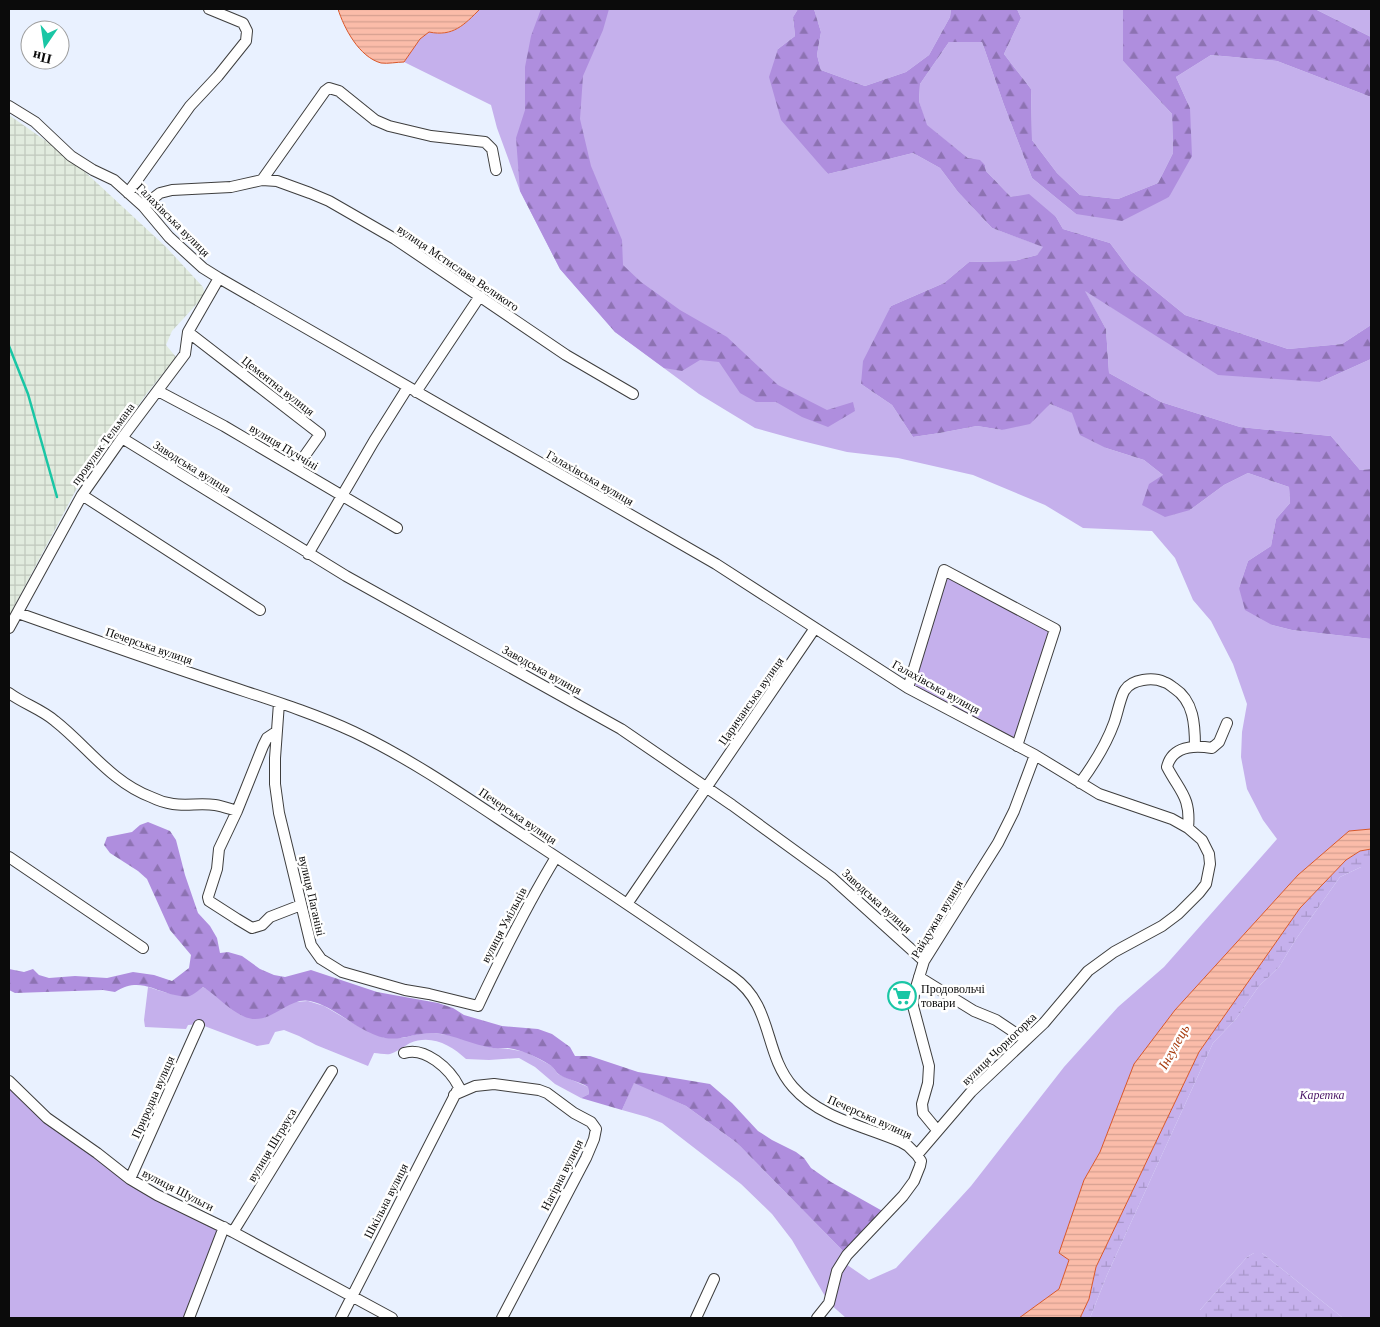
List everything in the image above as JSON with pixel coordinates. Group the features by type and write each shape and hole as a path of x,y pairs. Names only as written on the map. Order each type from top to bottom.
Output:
{"street":[{"path":"128,193 190,106 218,76 246,41 247,31 243,23 210,9"},
{"path":"262,180 325,90 329,88 339,91 375,120 389,126 431,136 485,142 492,149 496,170"},
{"name":"Галахівська вулиця","path":"9,106 35,122 71,156 93,170 114,180 143,206 169,237 203,268 219,278 716,564 908,688 1035,755 1110,799 1172,819 1188,828"},
{"name":"вулиця Мстислава Великого","path":"143,206 160,193 172,190 231,188 262,180 277,181 292,186 329,201 395,239 566,355 633,394"},
{"name":"провулок Тельмана","path":"9,628 82,495 185,354 188,332 219,278"},
{"path":"308,554 374,441 480,296"},
{"name":"Цементна вулиця","path":"188,332 320,434 296,468"},
{"name":"вулиця Пуччіні","path":"158,391 224,426 397,528"},
{"name":"Заводська вулиця","path":"122,438 308,554 621,729 706,787 831,877 924,961"},
{"path":"82,495 260,610"},
{"path":"908,688 944,570 1055,629 1017,746"},
{"name":"Печерська вулиця","path":"18,613 112,647 279,702 354,732 423,769 627,904 747,988 754,997 761,1012 783,1074 803,1098 834,1116 900,1142 918,1155"},
{"name":"Царичанська вулиця","path":"627,904 816,628"},
{"path":"1080,783 1092,767 1109,736 1125,690 1135,682 1152,679 1165,682 1188,701 1192,717 1195,747"},
{"path":"9,694 19,701 40,710 56,721 110,773 130,787 150,797 172,804 216,805 237,811"},
{"name":"вулиця Паганіні","path":"279,702 276,732 275,784 279,813 311,945 321,959 342,972 405,990 478,1006"},
{"path":"1188,828 1189,817 1186,800 1167,767 1169,759 1174,752 1186,748 1212,748 1218,742 1227,722"},
{"path":"276,732 267,738 263,746 237,811 219,849 217,868 208,897 209,901 252,928 262,925 270,917 301,906"},
{"name":"Райдужна вулиця","path":"937,1130 923,1113 922,1104 928,1083 929,1066 913,1006 914,994 924,961 998,843 1014,811 1035,755"},
{"name":"вулиця Чорногорка","path":"918,1155 926,1147 937,1130 971,1092 1053,1013 1088,971 1114,952 1162,926 1199,894 1208,877 1210,859 1202,840 1188,828"},
{"path":"9,857 143,948"},
{"name":"вулиця Умільців","path":"478,1006 529,902 556,857"},
{"path":"919,977 974,1011 996,1020 1026,1040"},
{"name":"Природна вулиця","path":"130,1179 199,1025"},
{"path":"404,1053 415,1051 432,1059 452,1075 456,1091"},
{"name":"вулиця Штрауса","path":"189,1318 229,1230 332,1071"},
{"name":"вулиця Шульги","path":"9,1081 47,1118 130,1179 392,1318"},
{"name":"Нагірна вулиця","path":"456,1091 494,1084 539,1090 547,1093 574,1113 591,1122 596,1129 586,1158 502,1318"},
{"name":"Шкільна вулиця","path":"341,1318 456,1091"},
{"path":"817,1318 829,1303 837,1271 847,1255 903,1196 914,1181 920,1166 918,1155"},
{"path":"696,1318 714,1280"}],"shaded area":[{"path":"9,115 69,157 166,247 203,287 205,295 172,331 166,345 176,357 76,490 9,616"}],"green space":[{"path":"480,9 798,9 793,17 795,36 778,49 811,152 828,174 913,153 940,168 958,192 992,228 1044,247 1037,255 1014,261 969,262 944,283 891,306 861,384 892,405 913,437 977,426 1002,430 1050,404 1073,413 1106,448 1144,460 1163,475 1190,510 1224,485 1248,473 1289,487 1290,503 1276,519 1271,546 1248,561 1239,588 1272,625 1292,630 1371,639 1371,829 1349,831 1298,875 1175,1010 1135,1064 1100,1152 1084,1180 1069,1260 1059,1289 1019,1318 846,1318 829,1303 792,1240 772,1214 741,1184 662,1123 622,1110 634,1082 686,1106 737,1143 847,1255 843,1262 869,1280 896,1268 971,1186 1064,1067 1118,1007 1164,967 1277,839 1263,820 1247,789 1241,757 1242,732 1247,704 1233,664 1211,621 1193,600 1175,558 1152,531 1083,528 1045,505 973,475 898,458 847,452 755,428 699,394 615,332 560,269 520,191 497,128 491,105 404,62 420,39 429,32 445,33 452,31 464,24"},
{"path":"541,9 609,9 603,30 583,76 580,119 591,166 622,240 623,265 641,282 680,310 727,337 778,385 827,410 853,402 855,411 828,427 802,417 776,402 756,402 740,393 719,362 700,360 682,371 664,368 615,332 560,269 520,191 516,138 525,110 525,67 531,36"},
{"path":"798,9 814,9 821,32 817,55 821,70 865,86 906,72 929,55 950,17 951,9 1017,9 1021,18 1004,54 1031,89 1032,140 1057,173 1080,195 1118,199 1158,183 1173,153 1172,114 1123,61 1123,9 1312,9 1371,37 1371,97 1277,61 1211,55 1176,77 1190,108 1192,156 1169,197 1122,221 1076,214 1032,178 982,42 949,42 920,84 919,101 927,125 968,158 980,160 985,165 986,171 1011,197 1029,194 1056,217 1063,229 1110,243 1131,271 1185,315 1288,349 1342,344 1371,325 1371,359 1320,382 1218,375 1085,291 1106,329 1109,373 1161,402 1240,427 1331,436 1360,470 1371,469 1371,639 1292,630 1272,625 1245,610 1239,588 1248,561 1271,546 1276,519 1290,503 1289,487 1248,473 1224,485 1190,510 1165,517 1142,505 1149,484 1163,475 1144,460 1106,448 1080,435 1072,413 1050,404 1030,424 1002,430 977,426 913,437 892,405 861,384 863,361 891,306 944,283 969,262 1014,261 1037,255 1043,247 992,228 958,192 940,168 913,153 828,174 781,120 769,77 778,49 795,36 793,17"},
{"path":"814,9 951,9 950,17 929,55 906,72 865,86 821,70 817,55 821,32"},
{"path":"1017,9 1123,9 1123,61 1172,114 1173,153 1158,183 1118,199 1080,195 1057,173 1032,140 1031,89 1004,54 1021,18"},
{"path":"1371,9 1371,37 1317,10"},
{"path":"949,42 982,42 1032,178 1076,214 1169,197 1190,108 1176,77 1211,55 1277,61 1371,97 1371,325 1342,344 1288,349 1185,315 1131,271 1110,243 1063,229 1056,217 1011,197 986,171 985,165 968,158 926,125 919,101 920,84"},
{"path":"1084,290 1145,328 1320,382 1371,359 1371,469 1360,470 1331,436 1240,427 1161,402 1109,373 1106,329"},
{"path":"944,570 1055,629 1017,746 908,688"},
{"path":"148,822 170,831 176,840 198,913 210,926 217,938 220,953 228,952 242,956 260,969 274,975 285,977 311,970 377,992 438,1003 453,1008 464,1015 502,1026 538,1029 552,1034 570,1047 575,1056 590,1056 638,1072 710,1084 732,1103 758,1131 796,1152 804,1158 811,1168 831,1182 886,1213 847,1255 737,1143 686,1106 634,1083 622,1110 581,1098 589,1094 588,1087 567,1079 557,1073 551,1066 535,1057 514,1049 486,1047 434,1033 391,1039 385,1038 365,1031 329,1008 310,1001 293,1003 270,1016 252,1019 233,1010 203,987 190,996 185,997 136,985 122,988 115,992 103,990 15,993 9,990 9,969 24,972 33,969 39,975 49,978 75,976 107,978 133,972 154,975 172,981 189,968 191,955 170,930 147,879 110,853 104,845 107,837 132,832 140,825"},
{"path":"1371,849 1371,867 1361,867 1340,877 1296,939 1279,967 1259,986 1236,1019 1213,1043 1107,1275 1090,1318 1080,1318 1089,1299 1096,1267 1199,1052 1300,908 1346,860 1360,851"},
{"name":"Каретка","path":"1361,867 1371,867 1371,1318 1343,1318 1262,1253 1254,1253 1247,1257 1200,1310 1200,1318 1090,1318 1107,1275 1213,1043 1236,1019 1259,986 1279,967 1296,939 1340,877"},
{"path":"148,987 183,995 203,987 296,1002 308,1001 324,1006 365,1030 385,1038 403,1038 422,1033 434,1033 454,1036 493,1048 526,1052 552,1066 558,1074 588,1087 589,1094 581,1098 555,1084 535,1067 519,1058 466,1059 454,1049 433,1040 410,1043 390,1054 374,1053 368,1066 284,1030 275,1032 269,1044 257,1046 199,1024 188,1025 186,1029 145,1027 144,1020"},
{"path":"9,1086 46,1121 220,1229 186,1318 9,1318"},
{"path":"1254,1253 1262,1253 1343,1318 1200,1318 1200,1310 1247,1257"}],"water":[{"path":"338,9 480,9 463,25 451,31 445,33 429,32 420,39 404,62 381,63 366,55 353,41"},
{"name":"Інгулець","path":"1371,829 1371,849 1360,851 1346,860 1300,908 1199,1052 1096,1267 1089,1299 1080,1318 1019,1318 1059,1289 1069,1260 1059,1253 1084,1180 1100,1152 1134,1064 1175,1010 1298,875 1349,831"}],"railway":[{"path":"9,346 28,394 57,497"}],"place":[{"name":"Продовольчі товари","path":"902,996"}]}
